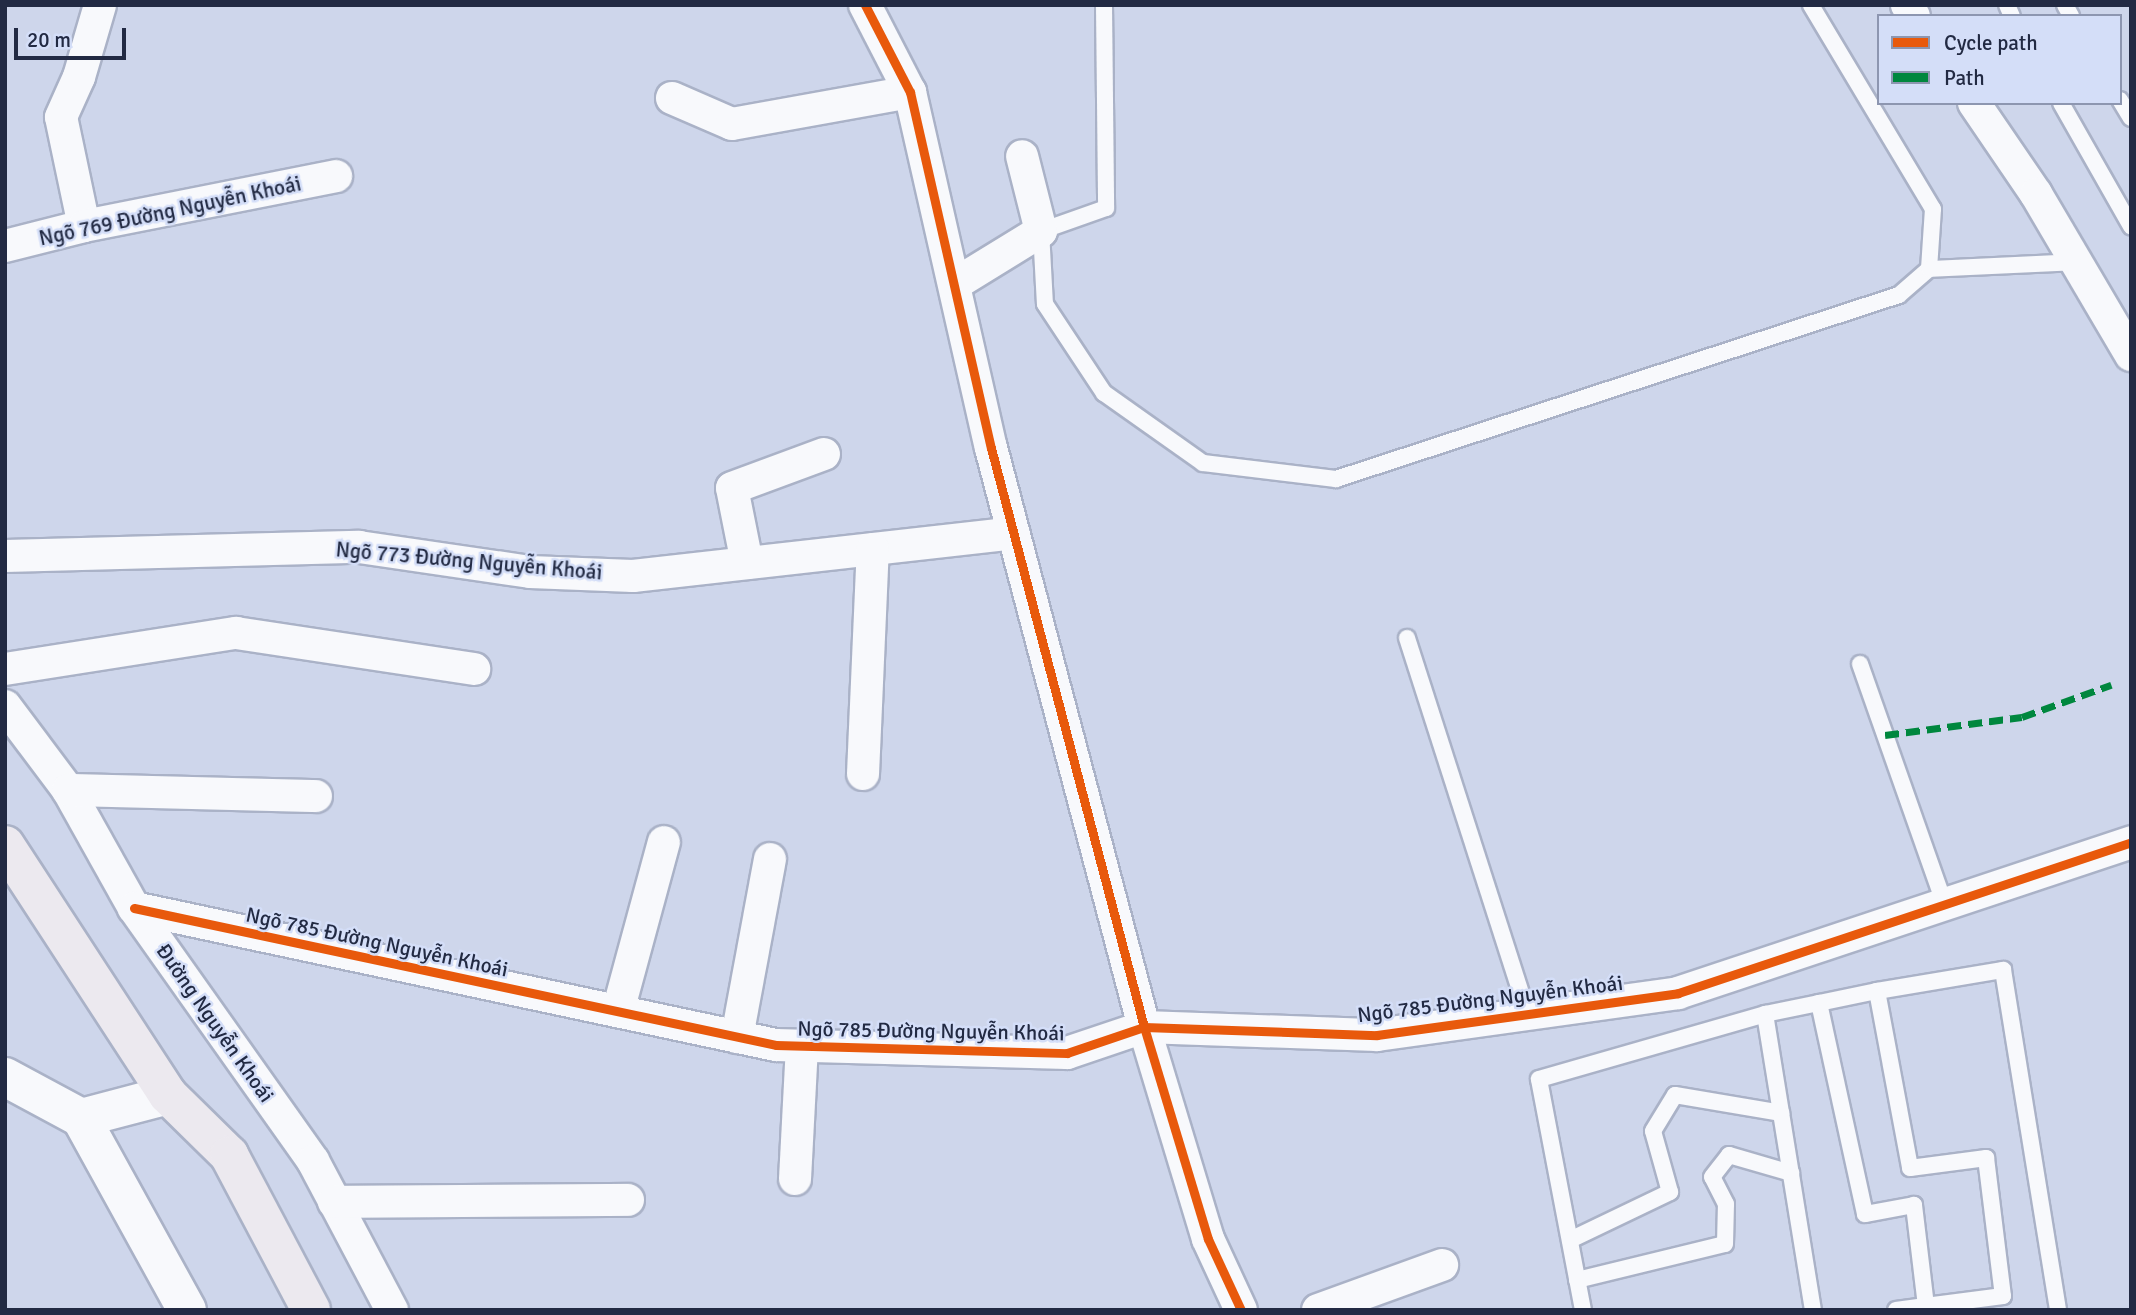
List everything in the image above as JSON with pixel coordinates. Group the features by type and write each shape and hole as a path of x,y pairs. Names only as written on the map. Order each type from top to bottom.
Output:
{"main road":[{"path":"5,845 168,1095 229,1155 310,1310"}],"street":[{"path":"84,226 61,117 79,77 100,5"},
{"path":"865,5 910,92 1014,533 1144,1027 1208,1239 1241,1310"},
{"path":"672,98 732,124 910,92"},
{"path":"1975,105 2076,262 2131,355"},
{"path":"955,284 1041,231 1022,156"},
{"name":"Ngõ 769 Đường Nguyễn Khoái","path":"5,246 84,226 335,176"},
{"path":"747,564 732,488 824,454"},
{"name":"Ngõ 773 Đường Nguyễn Khoái","path":"5,556 359,547 530,572 633,576 1014,533"},
{"path":"863,774 873,549"},
{"path":"5,669 236,633 474,669"},
{"name":"Đường Nguyễn Khoái","path":"5,706 68,790 134,908 313,1161 392,1310"},
{"path":"68,790 316,796"},
{"path":"618,1011 664,842"},
{"name":"Ngõ 785 Đường Nguyễn Khoái","path":"134,908 737,1037 802,1046 1067,1053 1144,1027 1377,1035 1678,993 2131,842"},
{"path":"737,1037 770,859"},
{"path":"795,1179 802,1046"},
{"path":"5,1077 81,1118 187,1310"},
{"path":"81,1118 168,1095"},
{"path":"334,1202 628,1200"},
{"path":"1318,1310 1442,1265"}],"lane":[{"path":"1104,5 1105,208 1041,231 1045,304 1104,393 1203,463 1335,479 1899,295 1929,269 2076,262"},
{"path":"1811,5 1933,209 1929,269"},
{"path":"2063,105 2131,226"},
{"path":"1407,638 1528,1014"},
{"path":"1860,664 1944,903"},
{"path":"1583,1310 1539,1079 1765,1014 1877,991 2003,970 2057,1310"},
{"path":"1877,991 1910,1168 1986,1158 2003,1296 1896,1310"},
{"path":"1819,1003 1865,1214 1914,1205 1926,1308"},
{"path":"1765,1014 1813,1310"},
{"path":"1570,1240 1670,1192 1653,1130 1675,1095 1781,1113"},
{"path":"1577,1280 1725,1244 1726,1203 1712,1177 1729,1155 1791,1173"}],"marked path":[{"path":"1885,735 2022,717 2111,685"}],"cycle path":[{"path":"865,5 910,92 991,448 1144,1027 1208,1239 1241,1310"},
{"path":"134,908 776,1045 1067,1053 1144,1027 1377,1035 1678,993 2131,842"}]}
